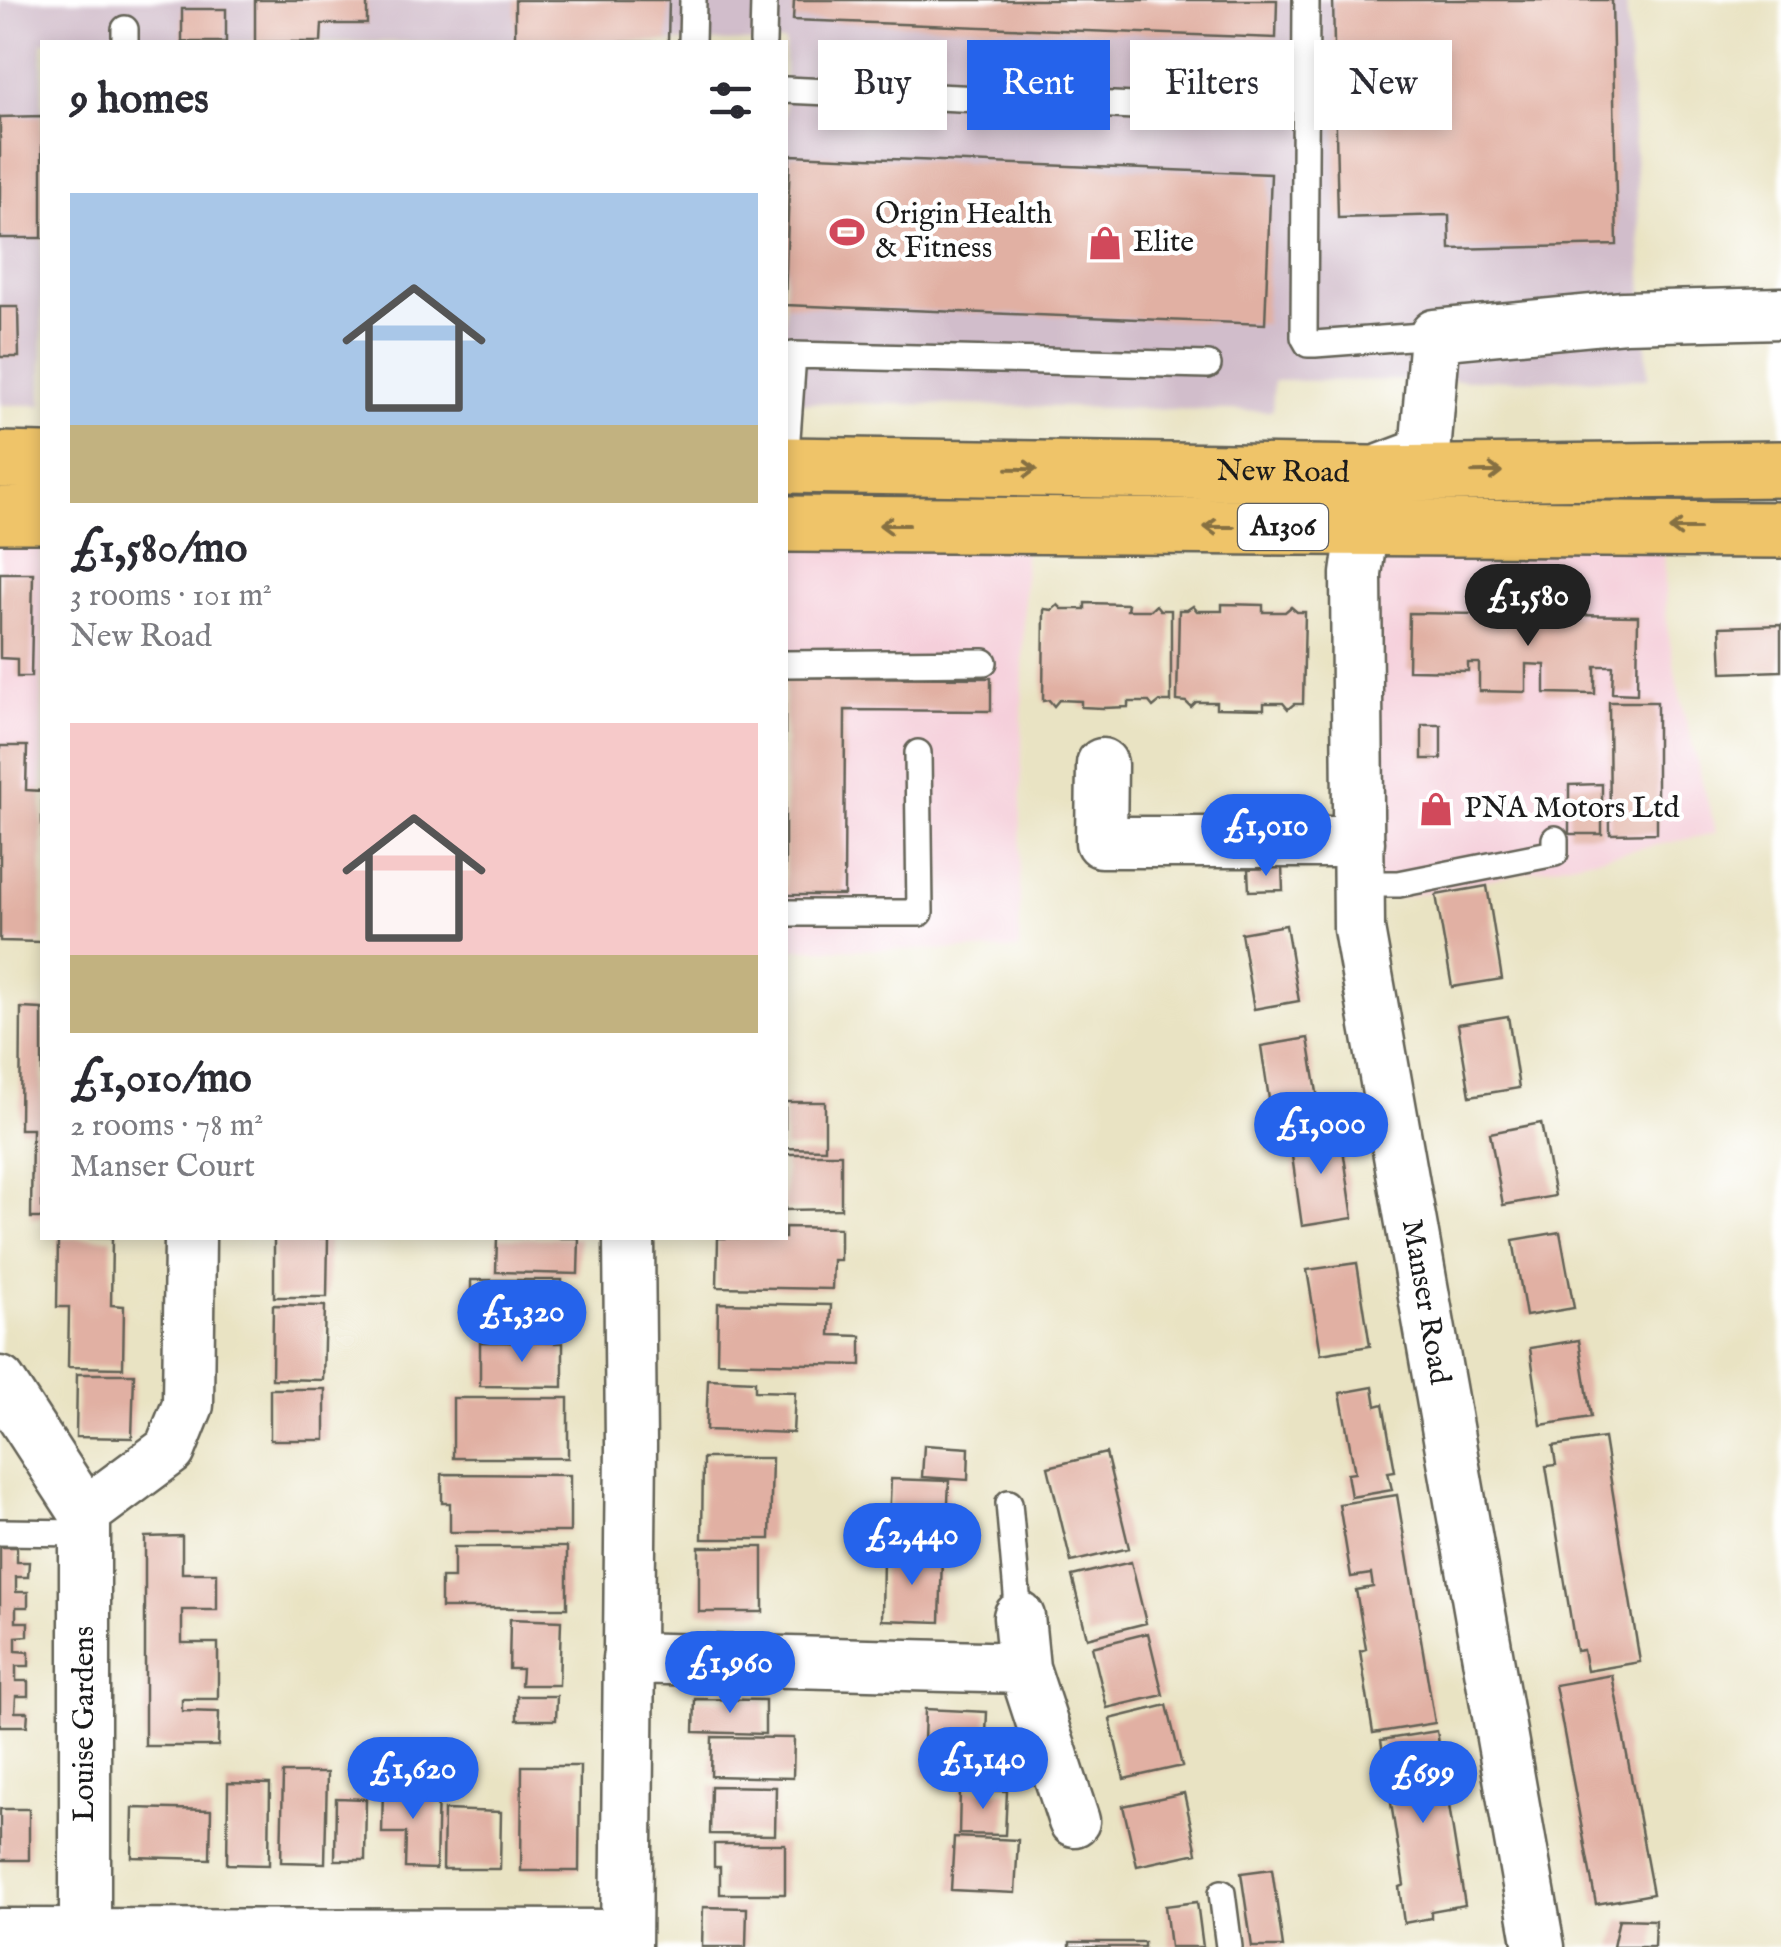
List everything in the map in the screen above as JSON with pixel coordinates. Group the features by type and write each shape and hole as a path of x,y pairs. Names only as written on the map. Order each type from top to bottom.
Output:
{"main road":[{"path":"0,460 40,461"},
{"name":"New Road","path":"788,465 1370,474 1781,469"},
{"path":"0,515 40,516"},
{"name":"New Road","path":"788,524 1781,530"}],"street":[{"path":"1370,474 1425,453 1435,336 1624,317 1781,313"},
{"name":"Manser Road","path":"1370,474 1356,574 1360,929 1538,1947"},
{"path":"1102,764 1101,842 1359,863"},
{"path":"0,1382 85,1523 170,1450 188,1405 190,1240"},
{"path":"0,1934 626,1941 629,1240"},
{"name":"Louise Gardens","path":"85,1523 85,1935"},
{"path":"1019,1617 1024,1668 1074,1821"},
{"path":"628,1658 1024,1668"}],"lane":[{"path":"692,40 694,0"},
{"path":"763,40 764,0"},
{"path":"1306,0 1304,337 1308,344 1315,344 1435,336"},
{"path":"788,90 1130,106"},
{"path":"788,379 789,350 1208,366"},
{"path":"788,664 984,662"},
{"path":"788,914 920,913 918,753"},
{"path":"1359,863 1399,884 1555,853 1554,839"},
{"path":"1010,1502 1019,1617"},
{"path":"0,1532 85,1523"},
{"path":"1222,1893 1229,1947"}],"shaded area":[{"path":"0,0 1626,0 1648,379 1274,381 1272,411 788,402 788,40 40,40 40,405 0,405"},
{"path":"0,515 40,515 40,944 0,944"},
{"path":"788,524 1025,525 1019,950 788,949"},
{"path":"1364,528 1664,529 1666,621 1681,702 1716,833 1404,897 1359,900"}],"building":[{"path":"255,0 367,0 367,24 322,24 321,40 255,40"},
{"path":"515,0 669,0 668,40 515,40"},
{"path":"794,0 1277,0 1276,38 793,20"},
{"path":"1333,0 1612,0 1617,245 1450,249 1449,215 1338,218 1336,130 1452,130 1452,40 1334,40"},
{"path":"182,9 226,9 226,40 182,40"},
{"path":"40,116 40,238 0,238 0,117"},
{"path":"790,155 1271,174 1265,324 788,305"},
{"path":"0,307 18,307 19,357 0,357"},
{"path":"0,573 33,573 31,677 17,677 17,659 0,658"},
{"path":"1085,603 1128,604 1127,610 1151,610 1156,605 1160,610 1171,610 1171,702 1159,702 1153,707 1149,702 1128,702 1128,707 1103,708 1081,707 1081,701 1059,700 1054,706 1049,700 1043,701 1044,609 1052,610 1058,605 1062,609 1085,609"},
{"path":"1222,604 1263,605 1263,612 1285,612 1291,607 1305,612 1303,704 1288,709 1283,703 1264,703 1264,709 1216,708 1216,702 1196,702 1191,707 1177,701 1179,610 1193,606 1197,611 1222,611"},
{"path":"1409,613 1638,616 1637,694 1612,693 1613,666 1595,666 1595,694 1545,693 1545,665 1526,664 1526,692 1479,691 1479,663 1468,663 1468,671 1408,670"},
{"path":"1781,625 1781,671 1722,673 1720,627"},
{"path":"788,677 991,678 991,711 845,710 844,895 788,895"},
{"path":"1609,702 1657,702 1657,833 1610,834"},
{"path":"1422,725 1441,725 1441,759 1422,759"},
{"path":"0,746 27,746 26,790 40,791 40,942 0,941"},
{"path":"1602,784 1602,834 1569,834 1569,785"},
{"path":"1282,867 1283,890 1249,891 1248,869"},
{"path":"1487,886 1502,979 1452,987 1436,895"},
{"path":"1286,925 1299,1001 1254,1009 1241,933"},
{"path":"21,1008 40,1009 40,1218 31,1218 32,1129 20,1129"},
{"path":"1508,1016 1519,1088 1470,1096 1458,1024"},
{"path":"1308,1038 1320,1111 1272,1119 1261,1046"},
{"path":"788,1102 825,1102 825,1149 788,1148"},
{"path":"1541,1123 1555,1196 1503,1205 1490,1133"},
{"path":"1340,1128 1353,1218 1302,1226 1289,1135"},
{"path":"788,1154 841,1154 841,1209 788,1210"},
{"path":"788,1227 840,1228 840,1260 833,1260 832,1289 717,1287 718,1240 788,1240"},
{"path":"1560,1232 1574,1308 1526,1316 1513,1240"},
{"path":"58,1240 112,1240 111,1305 124,1306 123,1368 68,1367 69,1307 57,1307"},
{"path":"274,1240 328,1240 327,1297 274,1297"},
{"path":"497,1240 579,1240 578,1274 496,1272"},
{"path":"1357,1263 1370,1346 1321,1354 1307,1270"},
{"path":"471,1280 562,1280 561,1326 471,1325"},
{"path":"718,1303 831,1305 830,1335 861,1336 861,1365 717,1362"},
{"path":"273,1305 325,1306 323,1380 272,1379"},
{"path":"1579,1340 1591,1417 1541,1425 1530,1348"},
{"path":"480,1342 563,1343 563,1387 480,1386"},
{"path":"77,1374 134,1374 132,1438 76,1437"},
{"path":"708,1379 755,1381 755,1391 795,1392 793,1433 706,1430"},
{"path":"1373,1387 1376,1406 1383,1404 1395,1471 1388,1472 1392,1490 1351,1497 1347,1474 1355,1473 1340,1393"},
{"path":"270,1389 325,1389 325,1440 270,1440"},
{"path":"453,1398 568,1398 568,1458 453,1458"},
{"path":"1604,1438 1640,1662 1587,1671 1583,1650 1576,1651 1546,1466 1556,1465 1553,1446"},
{"path":"924,1445 969,1448 968,1480 922,1477"},
{"path":"1106,1453 1129,1548 1071,1562 1048,1467"},
{"path":"703,1458 772,1458 770,1539 702,1539"},
{"path":"442,1474 570,1475 570,1532 450,1532 450,1503 442,1503"},
{"path":"891,1479 949,1481 946,1545 888,1543"},
{"path":"1397,1495 1435,1723 1373,1733 1360,1651 1366,1649 1356,1590 1373,1587 1371,1574 1351,1577 1339,1504"},
{"path":"182,1536 182,1573 217,1573 217,1610 182,1610 182,1643 218,1643 218,1699 182,1699 182,1711 219,1712 218,1746 145,1746 145,1537"},
{"path":"0,1547 17,1547 17,1562 29,1562 28,1577 16,1577 16,1592 28,1592 28,1607 16,1607 16,1622 28,1622 28,1636 16,1637 16,1651 29,1652 29,1666 16,1666 16,1681 28,1681 28,1696 16,1696 15,1712 28,1712 27,1726 0,1726"},
{"path":"454,1547 567,1547 567,1608 441,1608 441,1578 454,1578"},
{"path":"699,1547 763,1547 763,1612 699,1612"},
{"path":"883,1555 942,1556 940,1622 882,1620"},
{"path":"1131,1562 1146,1623 1087,1638 1072,1576"},
{"path":"510,1619 561,1621 559,1685 521,1685 522,1669 509,1669"},
{"path":"1148,1633 1163,1695 1107,1708 1092,1647"},
{"path":"1612,1675 1653,1894 1596,1904 1555,1685"},
{"path":"517,1696 557,1696 556,1720 517,1720"},
{"path":"695,1699 765,1700 765,1734 694,1732"},
{"path":"1167,1705 1182,1766 1124,1779 1110,1719"},
{"path":"925,1709 987,1712 984,1778 923,1776"},
{"path":"1437,1731 1465,1905 1431,1911 1431,1918 1404,1923 1399,1887 1404,1885 1381,1740"},
{"path":"712,1737 794,1738 793,1778 711,1776"},
{"path":"522,1766 580,1766 579,1871 521,1871"},
{"path":"283,1773 327,1773 325,1863 281,1862"},
{"path":"228,1783 270,1784 269,1865 227,1864"},
{"path":"383,1786 438,1787 436,1869 405,1868 406,1833 382,1833"},
{"path":"711,1786 776,1787 775,1835 710,1834"},
{"path":"960,1789 1007,1791 1005,1835 959,1834"},
{"path":"1184,1793 1197,1853 1137,1866 1123,1806"},
{"path":"336,1798 366,1799 365,1860 335,1860"},
{"path":"133,1808 211,1810 210,1859 132,1857"},
{"path":"0,1809 29,1809 29,1860 0,1860"},
{"path":"444,1810 501,1812 500,1869 443,1869"},
{"path":"954,1837 1018,1840 1015,1893 951,1890"},
{"path":"714,1844 785,1844 785,1894 720,1894 720,1867 714,1867"},
{"path":"1272,1869 1283,1947 1252,1947 1241,1873"},
{"path":"1197,1902 1203,1947 1170,1947 1165,1906"},
{"path":"703,1907 747,1908 746,1947 702,1947"},
{"path":"1619,1919 1655,1920 1654,1947 1613,1947"},
{"path":"1070,1942 1144,1942 1144,1947 1070,1947"}],"place":[{"name":"Origin Health & Fitness","path":"847,232"},
{"name":"Elite","path":"1105,243"},
{"name":"PNA Motors Ltd","path":"1436,809"}]}
